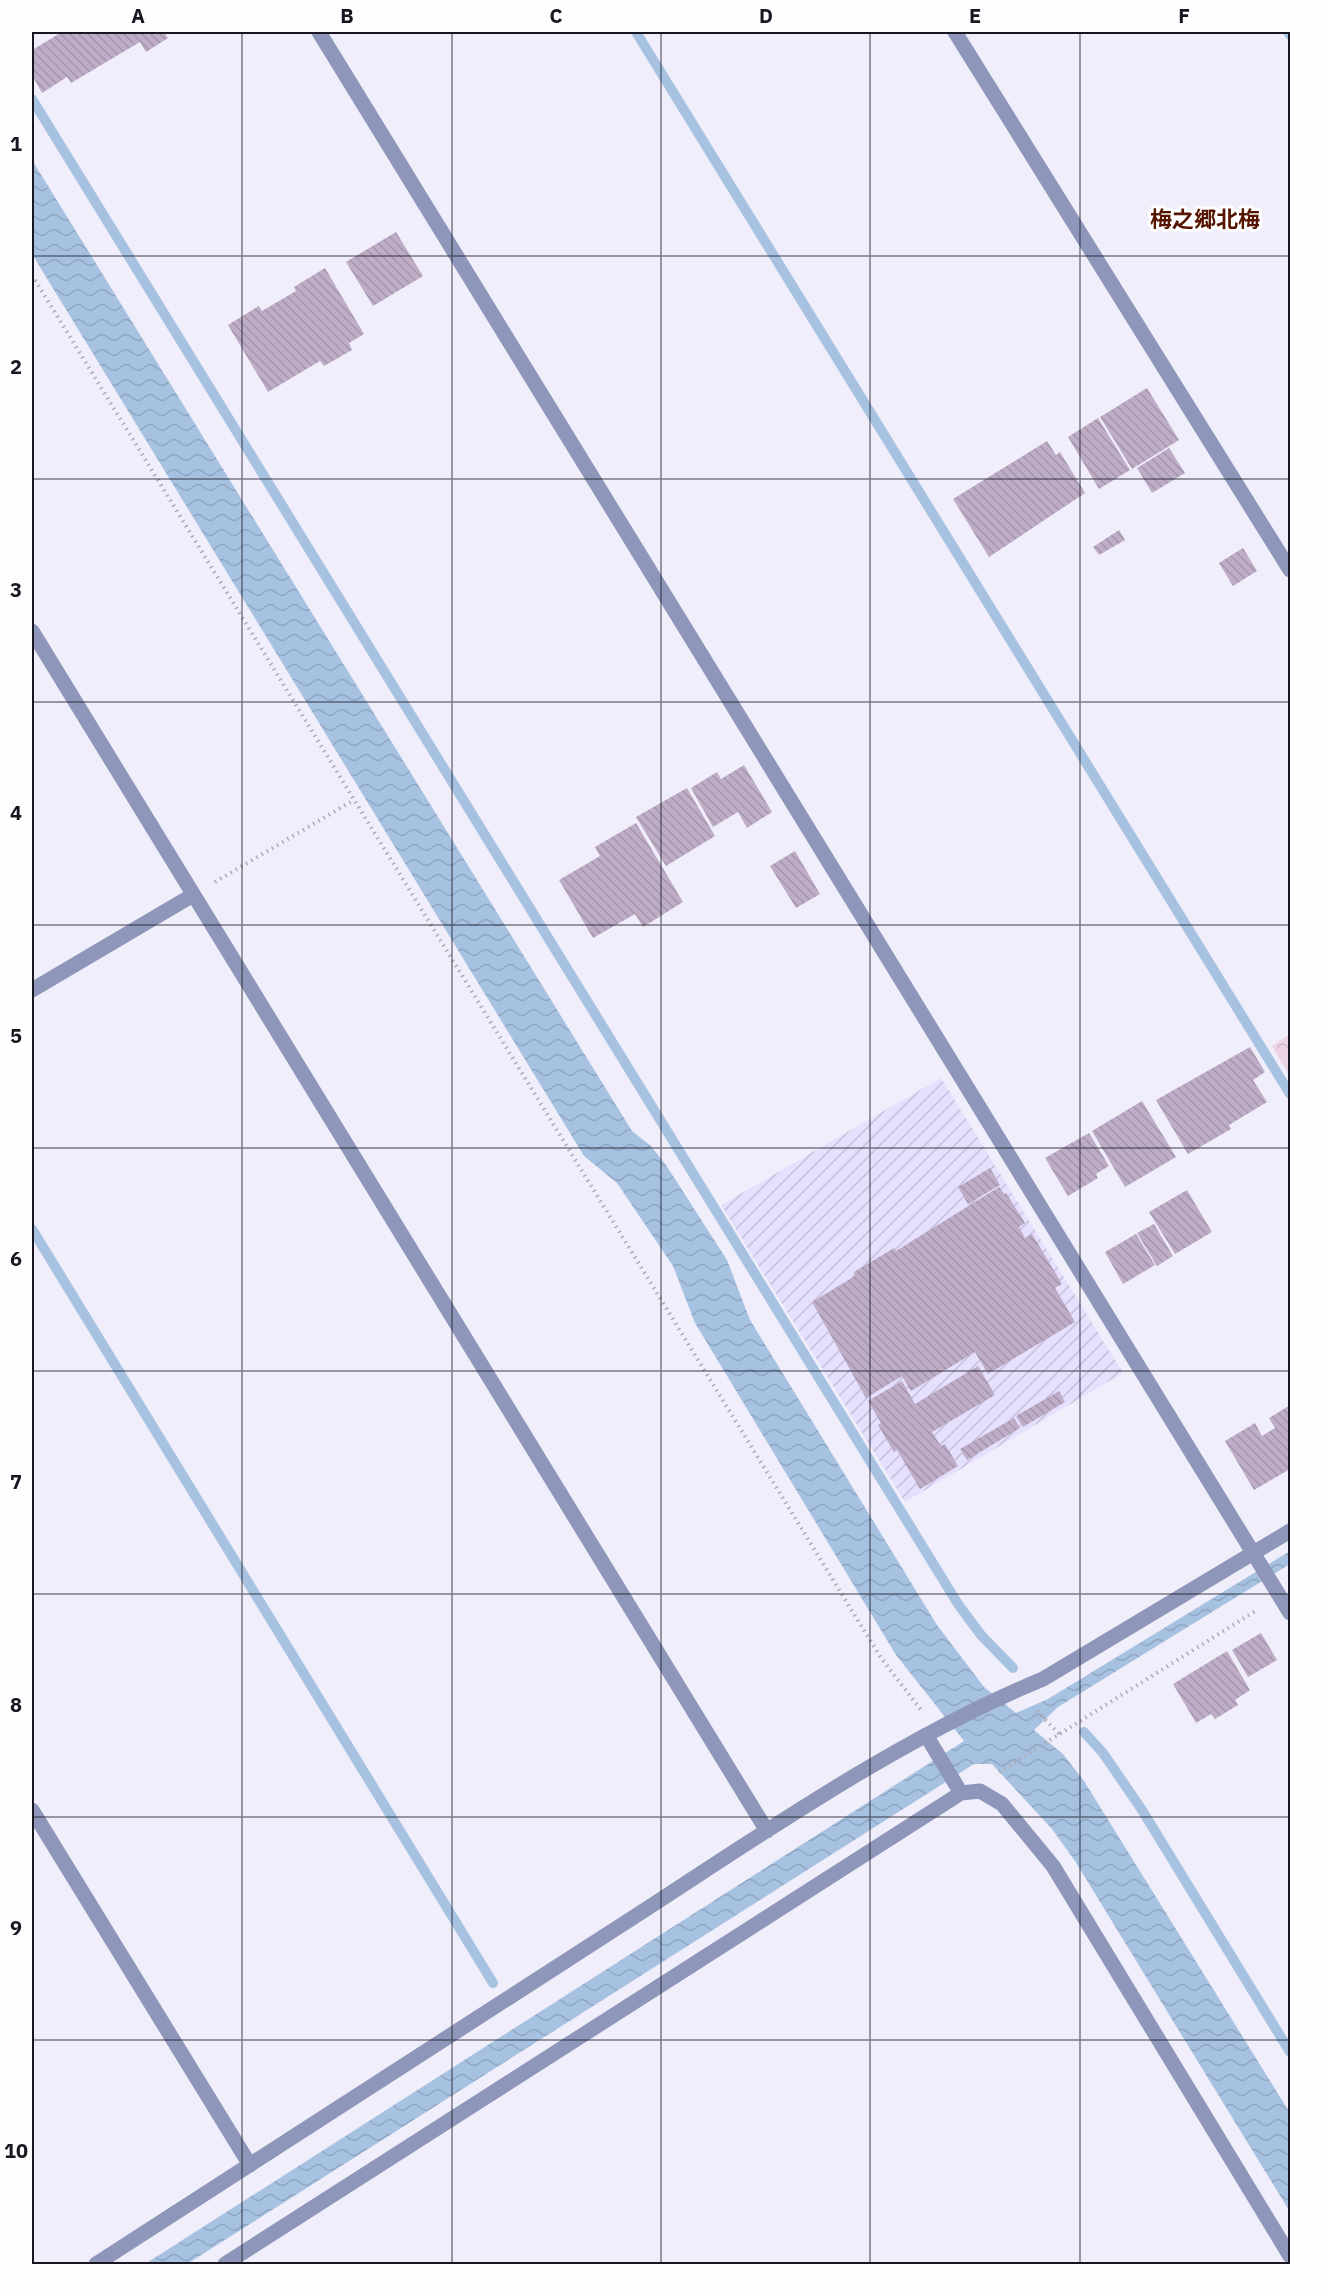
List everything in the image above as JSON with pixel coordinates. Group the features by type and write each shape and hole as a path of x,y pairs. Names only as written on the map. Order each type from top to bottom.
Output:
{"street":[{"path":"320,32 1290,1613"},
{"path":"955,32 1290,570"},
{"path":"32,631 767,1831"},
{"path":"32,990 193,895"},
{"path":"96,2265 767,1831 1010,1692 1043,1679 1290,1532"},
{"path":"934,1734 958,1789"},
{"path":"225,2265 958,1789 980,1791 1002,1804 1053,1866 1290,2256"},
{"path":"32,1810 250,2165"}],"path":[{"path":"32,275 881,1658 934,1734"},
{"path":"193,895 354,800"},
{"path":"998,1773 1276,1590"},
{"path":"1049,1723 1059,1734"}],"shaded area":[{"path":"941,1078 1123,1373 905,1502 721,1205"}],"green space":[{"path":"1290,1034 1290,1077 1272,1046"}],"water":[{"path":"32,160 632,1131 651,1146 666,1165 727,1260 750,1320 937,1625 984,1687 1016,1713 1048,1699 1290,1551 1290,1564 1058,1707 1034,1730 1063,1754 1084,1781 1290,2113 1290,2212 1075,1861 1052,1829 992,1764 974,1764 187,2264 145,2264 964,1741 896,1655 695,1323 673,1266 617,1183 584,1156 32,254"}],"building":[{"path":"62,32 164,32 168,38 146,52 140,42 71,83 67,77 42,93 32,75 32,50"},
{"path":"396,232 423,276 373,306 346,262"},
{"path":"325,268 364,334 349,343 352,350 324,366 320,361 268,392 228,325 259,306 262,311 296,291 294,287"},
{"path":"1147,388 1179,440 1132,469 1100,417"},
{"path":"1098,418 1130,470 1099,489 1068,437"},
{"path":"1047,441 1056,455 1060,452 1085,493 989,557 953,499"},
{"path":"1169,448 1185,473 1152,493 1137,468"},
{"path":"1119,530 1125,540 1099,555 1093,547"},
{"path":"1243,548 1257,571 1233,586 1219,563"},
{"path":"744,765 772,812 747,828 738,812 713,827 691,788 717,772 721,779"},
{"path":"687,788 715,836 666,866 636,817"},
{"path":"636,823 683,902 643,927 635,914 593,938 559,880 600,856 595,847"},
{"path":"795,851 820,894 796,908 770,866"},
{"path":"1250,1047 1265,1072 1253,1080 1267,1102 1229,1125 1231,1129 1188,1154 1156,1100"},
{"path":"1142,1101 1176,1157 1125,1187 1092,1131"},
{"path":"1089,1133 1109,1166 1096,1174 1098,1178 1068,1196 1045,1158"},
{"path":"990,1168 1000,1185 968,1204 958,1187"},
{"path":"999,1187 1004,1194 1006,1193 1025,1223 1019,1227 1025,1238 1032,1234 1062,1284 1055,1288 1075,1322 988,1374 975,1352 911,1391 902,1376 866,1398 812,1302 855,1276 854,1272 894,1248 896,1251"},
{"path":"1187,1190 1212,1232 1175,1254 1149,1212"},
{"path":"1154,1224 1173,1256 1157,1266 1137,1233"},
{"path":"1136,1234 1155,1265 1123,1284 1105,1252"},
{"path":"978,1366 995,1395 932,1432 941,1446 945,1444 958,1466 920,1489 897,1450 894,1452 878,1425 881,1423 868,1401 902,1381 915,1404"},
{"path":"1059,1391 1065,1402 1023,1427 1016,1416"},
{"path":"1290,1405 1290,1469 1254,1490 1225,1441 1255,1423 1262,1436 1275,1428 1269,1418"},
{"path":"1014,1418 1020,1428 967,1460 960,1449"},
{"path":"1261,1633 1277,1660 1248,1677 1232,1650"},
{"path":"1227,1651 1250,1690 1235,1700 1238,1705 1215,1719 1211,1714 1196,1723 1173,1684"}],"waterway":[{"path":"636,32 1290,1094"},
{"path":"32,99 958,1604 981,1635 1013,1668"},
{"path":"32,1229 493,1983"},
{"path":"1084,1732 1103,1753 1142,1810 1290,2052"}],"district":[{"name":"梅之郷北梅","path":"1205,218"}]}
